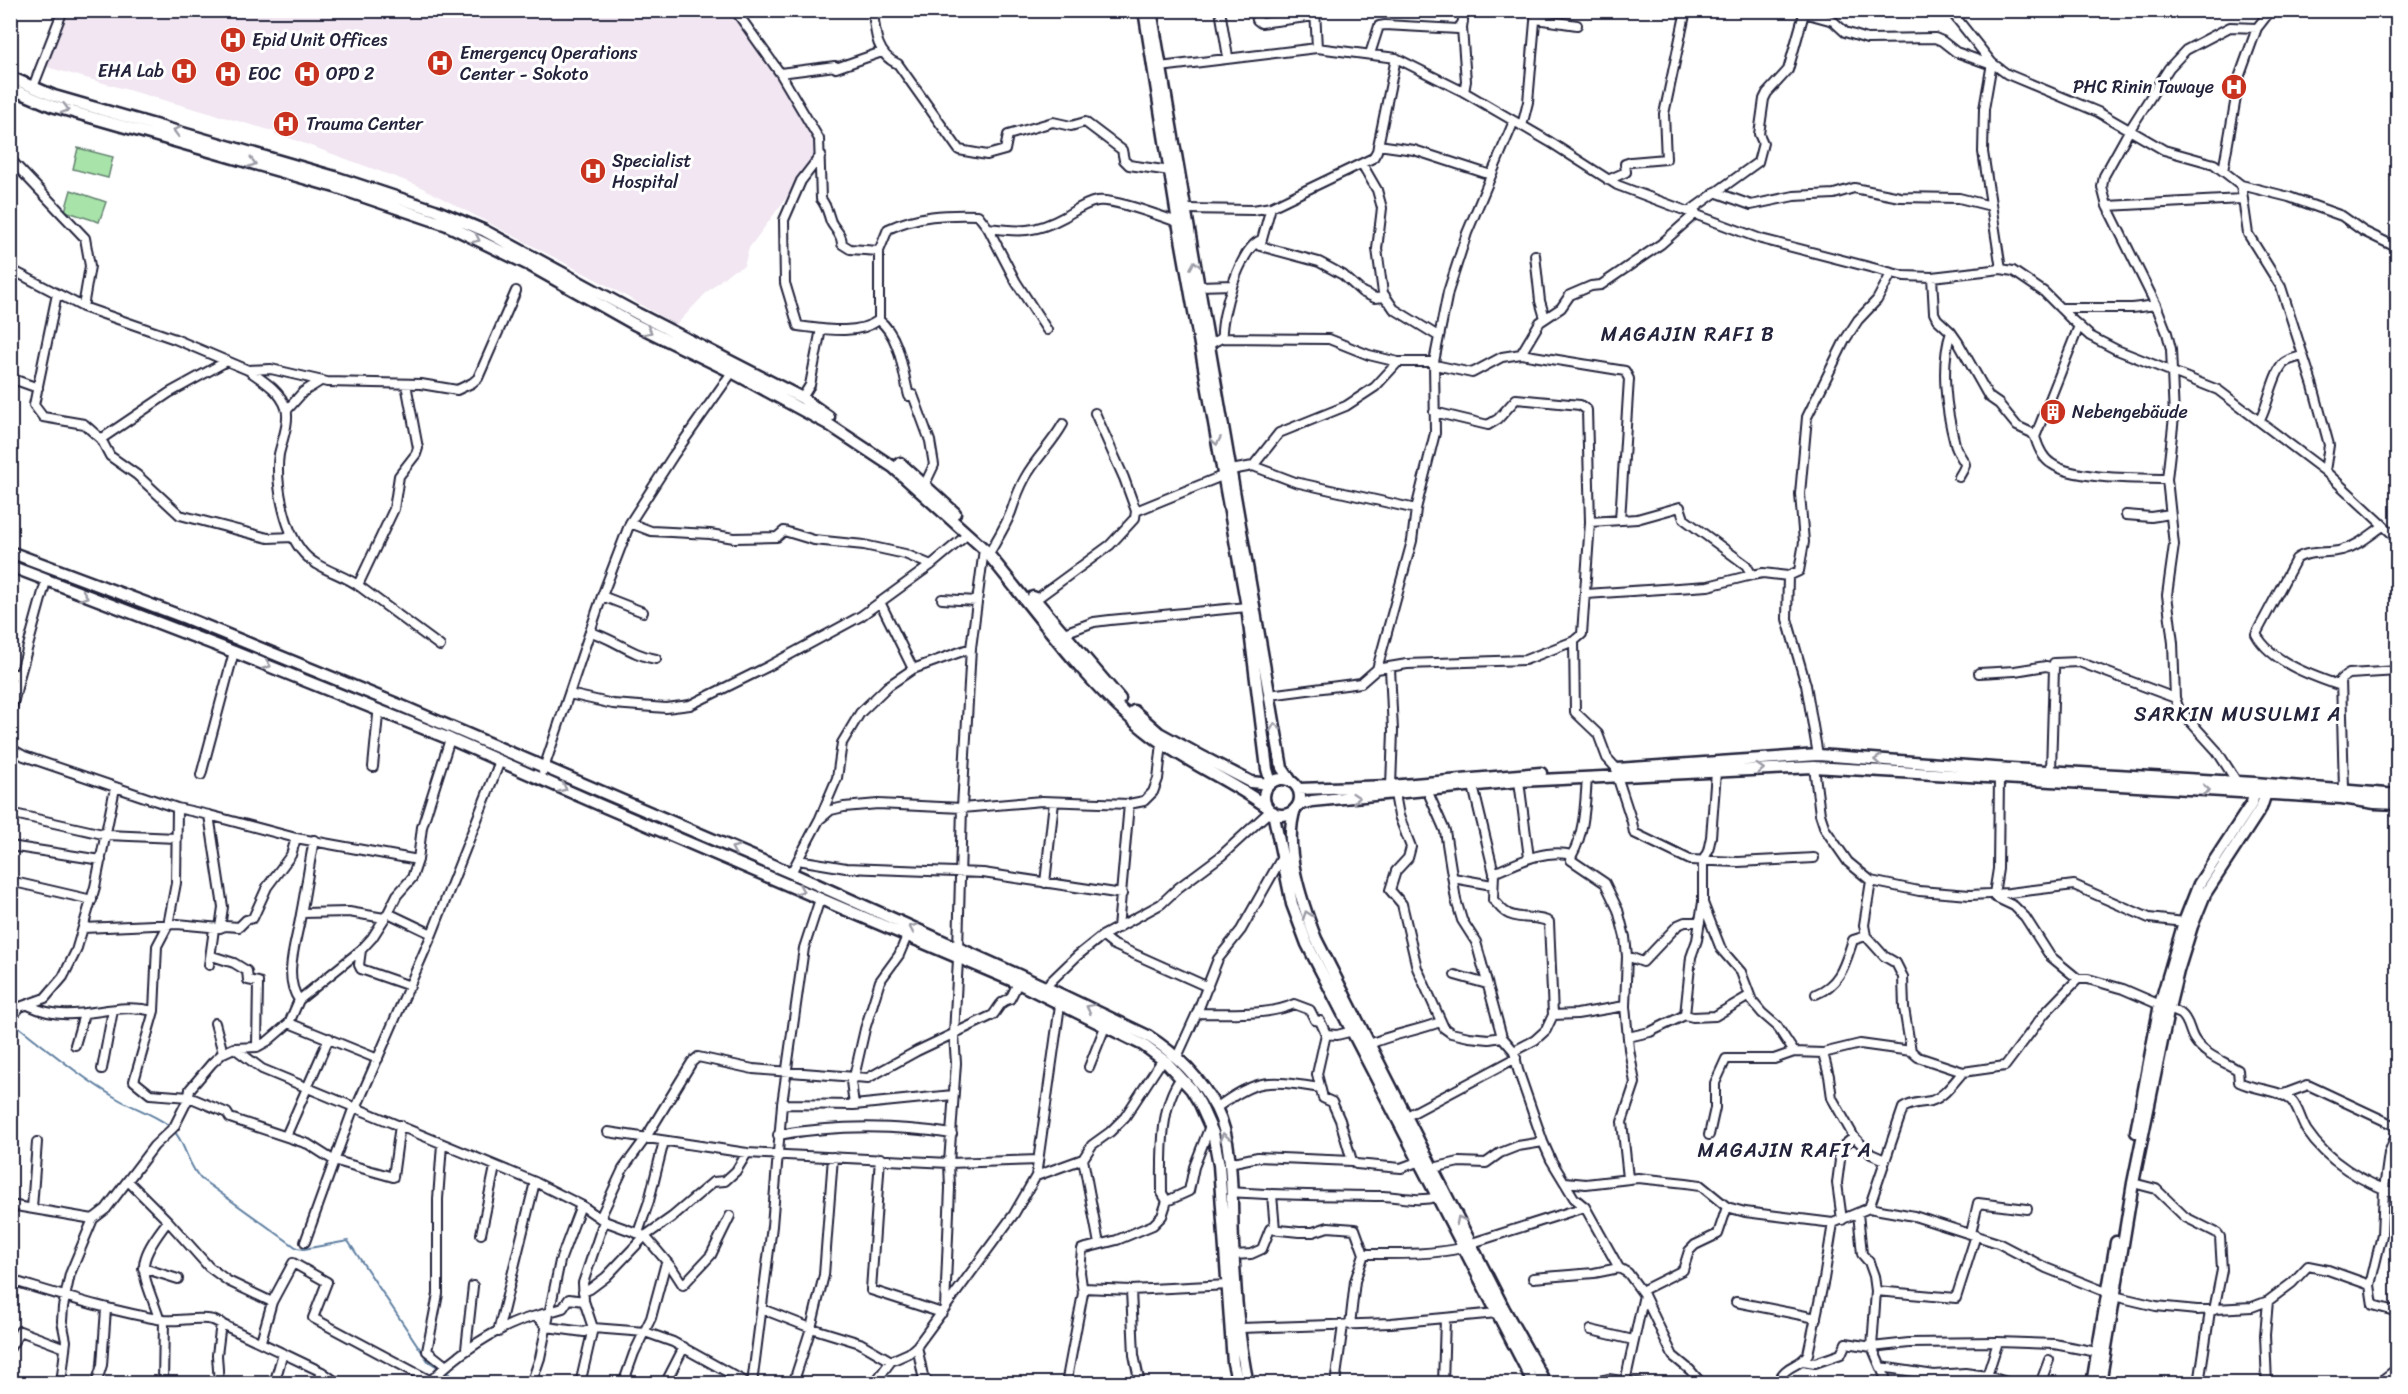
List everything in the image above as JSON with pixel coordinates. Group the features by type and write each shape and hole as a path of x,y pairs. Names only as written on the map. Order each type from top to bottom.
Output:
{"main road":[{"path":"1143,10 1178,222 1282,768 1295,785 1300,797 1290,823 1293,856 1302,901 1316,939 1433,1168 1497,1313 1534,1383"},
{"path":"1151,10 1199,286 1247,607 1270,784 1265,795 1292,904 1307,944 1437,1197 1546,1383"},
{"path":"10,77 54,96 314,171 435,210 485,231 735,368 862,445 893,467 987,549 1093,681 1116,705 1162,743 1240,787 1270,810 1287,814 1296,807 1312,801 1518,774 1716,772 1814,767 2255,788 2397,804"},
{"path":"10,88 52,106 335,186 438,221 529,265 634,324 802,398 864,437 925,484 1035,600 1120,699 1159,733 1251,782 1270,784 1281,779 1295,785 1427,790 1519,781 1587,778 1617,772 1818,755 2237,782 2255,788"},
{"path":"10,552 305,667 820,899 908,936 1045,987 1148,1036 1177,1057 1197,1079 1216,1108 1221,1121 1229,1163 1233,1255 1243,1362 1248,1383"},
{"path":"10,566 234,652 500,761 542,773 791,873 1143,1045 1166,1062 1181,1078 1200,1104 1210,1126 1220,1165 1233,1363 1238,1383"},
{"path":"2100,1383 2110,1294 2164,1006 2184,922 2199,884 2252,803 2255,788"},
{"path":"2268,789 2344,789 2397,795"},
{"path":"2092,1383 2133,1183 2164,1006 2205,894 2261,808 2268,789"}],"street":[{"path":"33,87 63,10"},
{"path":"735,10 780,73 816,132 819,139 821,199 833,224 842,236 842,244 850,249 879,251"},
{"path":"873,10 875,36 882,52 888,60 898,64 958,150 987,155 1005,150 1008,135 1053,122 1071,126 1085,122 1122,150 1124,160 1129,165 1170,171"},
{"path":"1220,10 1228,57"},
{"path":"1255,10 1257,20 1262,23 1315,13 1317,48"},
{"path":"1464,10 1462,44 1466,81 1464,92"},
{"path":"1608,180 1626,172 1625,164 1666,159 1664,114 1686,10"},
{"path":"1950,10 1992,64 1984,110 1983,142 2001,270"},
{"path":"2223,171 2240,75 2257,28 2271,10"},
{"path":"1521,354 1545,318 1561,308 1570,295 1591,286 1601,285 1624,268 1642,259 1715,192 1758,162 1763,143 1759,134 1764,99 1788,70 1805,12 1833,21 1845,32 1867,39 1935,38 1945,42 1956,52 1992,64 2007,74 2098,112 2164,150 2214,164 2241,185 2289,197 2342,216 2363,231 2397,248"},
{"path":"1522,126 1528,102 1536,15 1577,25"},
{"path":"1371,54 1379,26 1458,29 1463,22"},
{"path":"2237,782 2217,751 2179,709 2175,698 2168,595 2174,545 2167,479 2174,417 2168,333 2107,206 2102,187 2104,176 2128,131 2169,68 2186,50 2230,27 2257,28"},
{"path":"1160,67 1317,48 1396,58 1464,92 1608,180 1761,239 1891,274 1932,277 2001,270 2013,271 2044,292 2090,336 2117,350 2218,390 2325,471 2397,539"},
{"path":"780,73 835,66 836,68 882,52"},
{"path":"1185,209 1253,210 1272,207 1373,158 1378,145 1396,58"},
{"path":"1269,695 1361,683 1377,669 1412,541 1416,509 1435,433 1434,364 1448,292 1467,233 1514,121"},
{"path":"1378,145 1414,150 1491,175"},
{"path":"820,155 801,181 784,220 785,283 792,312 798,326 821,329 860,328 879,320"},
{"path":"10,159 85,238 90,266 83,307"},
{"path":"1362,164 1377,190 1382,208 1377,249 1383,293 1394,309 1438,336"},
{"path":"2241,185 2248,234 2281,287 2313,386 2329,445 2325,471"},
{"path":"1715,192 1751,205 1794,196 1834,194 1854,188 1900,197 1959,198 1991,206"},
{"path":"2107,206 2242,199"},
{"path":"988,228 1033,231 1098,201 1113,203 1178,222"},
{"path":"1260,246 1272,207"},
{"path":"925,484 934,465 930,441 913,395 909,396 900,355 889,329 879,320 879,251 888,229 916,218 945,214 978,215 988,228 1016,282 1047,330"},
{"path":"1222,338 1221,328 1232,285 1247,254 1257,241 1261,240 1260,246"},
{"path":"1260,246 1293,253 1319,262 1343,275 1362,291 1375,298 1385,297 1388,301"},
{"path":"1535,255 1540,301 1545,318"},
{"path":"10,269 83,307 175,339 248,370 272,387 287,410"},
{"path":"1586,594 1708,586 1763,573 1788,576 1799,571 1804,542 1800,494 1807,417 1845,340 1858,320 1877,300 1891,274"},
{"path":"1932,277 1935,313 1940,323 1951,332 1989,398 1999,404 2017,426 2032,433 2042,454 2050,464 2070,472 2110,477 2167,479"},
{"path":"1199,286 1232,285"},
{"path":"248,370 271,369 319,382 421,384 457,390 478,378 516,291"},
{"path":"57,294 34,405 44,417 84,424 101,439 110,456 137,475 180,514 268,538 293,537"},
{"path":"2060,308 2132,308 2156,305"},
{"path":"2035,437 2079,326"},
{"path":"802,398 810,385 821,329"},
{"path":"1951,332 1947,349 1946,379 1951,429 1957,455 1965,462 1959,477"},
{"path":"1208,345 1222,338 1329,339 1369,355 1398,362 1434,364 1472,373 1502,357 1521,354 1625,371 1629,375 1620,520"},
{"path":"2260,420 2267,408 2282,364 2302,356"},
{"path":"101,439 169,393 228,361"},
{"path":"1253,466 1279,433 1346,406 1375,387 1398,362"},
{"path":"542,773 602,596 630,523 673,456 735,368"},
{"path":"10,378 38,388"},
{"path":"319,382 303,392 287,410 279,457 285,516 293,537 302,552 320,566 358,585 440,646"},
{"path":"358,585 393,509 399,476 418,448 406,384"},
{"path":"1377,669 1407,664 1525,660 1574,641 1582,634 1590,522 1588,415 1584,407 1516,399 1498,419 1488,425 1434,412"},
{"path":"1035,600 1110,545 1135,518 1136,511 1118,462 1095,413"},
{"path":"943,1311 956,1063 954,1035 962,808 971,648 977,601 987,549 1011,513 1014,499 1036,459 1053,442 1062,424"},
{"path":"1136,511 1226,473 1253,466 1295,482 1416,509"},
{"path":"1590,522 1636,519 1680,507 1688,522 1746,565 1752,575"},
{"path":"2126,515 2151,517 2170,514"},
{"path":"630,523 651,531 710,534 734,538 777,537 784,531 814,540 895,551 931,565"},
{"path":"2341,686 2312,676 2280,658 2262,645 2256,634 2296,559 2304,555 2342,550 2356,545 2383,526"},
{"path":"569,694 613,704 666,708 690,705 767,667 861,616 931,565 968,534"},
{"path":"1788,576 1787,619 1806,685 1818,755"},
{"path":"10,716 46,581"},
{"path":"602,596 643,612"},
{"path":"942,600 977,601"},
{"path":"880,602 913,669"},
{"path":"1064,633 1094,622 1247,607"},
{"path":"590,632 607,638 641,657 656,659"},
{"path":"1574,641 1575,712 1598,734 1607,758 1617,772 1634,833 1690,860 1738,862 1814,858"},
{"path":"791,873 819,820 837,778 842,743 860,713 888,686 913,669 971,648"},
{"path":"201,775 234,652"},
{"path":"2052,771 2054,663 2079,662 2175,698"},
{"path":"1979,672 2015,671 2046,666 2054,668"},
{"path":"1390,668 1393,790 1399,816 1411,847 1408,858 1396,871 1390,890 1402,904 1417,968 1440,1022 1446,1030 1478,1038 1502,1038"},
{"path":"2344,789 2341,686 2343,675 2397,670"},
{"path":"10,673 20,675"},
{"path":"373,767 378,715"},
{"path":"61,1383 65,1348 62,1321 70,1274 93,1219 106,1209 154,1146 172,1129 194,1083 223,1053 234,1048 257,1047 268,1041 289,1023 299,1000 361,950 372,938 397,895 412,878 418,860 422,827 450,739"},
{"path":"819,820 831,810 858,805 962,808 1054,802 1129,804 1144,801 1153,792 1158,779 1162,743"},
{"path":"10,748 24,756 177,808 296,838 418,860"},
{"path":"305,1242 352,1112 356,1108 432,934 500,761"},
{"path":"1814,767 1820,814 1825,829 1848,862 1871,880 1941,894 1994,894 2074,885 2149,918 2184,922"},
{"path":"1685,1015 1691,957 1703,902 1703,861 1711,837 1716,772"},
{"path":"1999,776 1998,869 1994,894 1995,897 2014,906 2025,917 2050,956 2078,979 2098,982 2164,1006 2185,1017 2197,1043 2214,1058 2238,1070 2239,1083 2280,1095 2292,1102 2304,1127 2313,1139 2346,1170 2397,1194"},
{"path":"1587,778 1585,811 1571,860 1605,883 1618,910 1627,956 1625,1006 1635,1083 1622,1122 1628,1178"},
{"path":"1519,781 1529,858"},
{"path":"1407,1116 1515,1054 1546,1030 1553,1015 1549,922 1544,919 1531,919 1505,912 1493,900 1494,873 1473,786"},
{"path":"12,1018 20,1008 30,1006 45,998 63,977 76,951 92,900 115,788"},
{"path":"1427,790 1445,831 1462,920 1476,942 1502,1038 1515,1054 1543,1142 1564,1182 1574,1198 1585,1207 1619,1268 1628,1273 1642,1293 1673,1356 1701,1383"},
{"path":"1045,883 1054,802"},
{"path":"1118,928 1129,804"},
{"path":"177,808 176,883 168,925 160,936 157,946 154,1011 134,1081 150,1094 189,1097 227,1113 230,1118 308,1144 333,1160 393,1177 400,1125"},
{"path":"1045,987 1102,936 1161,903 1221,856 1270,810"},
{"path":"10,813 106,835 176,838"},
{"path":"209,815 223,907 210,965"},
{"path":"83,928 177,924 217,928 239,927 253,918 267,887 291,855 296,838"},
{"path":"299,1000 292,985 292,962 314,840"},
{"path":"10,846 101,860"},
{"path":"1494,873 1529,858 1558,851 1572,855"},
{"path":"1177,1057 1197,1014 1218,958 1241,930 1281,859"},
{"path":"798,860 846,868 961,872 1122,894"},
{"path":"1453,878 1492,885"},
{"path":"1871,880 1864,925 1866,936 1884,956 1896,963 1903,977 1904,1008 1911,1051"},
{"path":"10,881 92,900"},
{"path":"536,1316 547,1327 584,1332 593,1328 645,1332 684,1347 750,1383 762,1309 786,1071 804,948 820,899"},
{"path":"1703,902 1721,949 1741,972 1749,996 1762,1013 1777,1026 1794,1052"},
{"path":"302,913 349,912 386,916 432,934"},
{"path":"1627,956 1643,962 1678,925 1685,922 1700,922"},
{"path":"854,1105 850,1084 854,1077 865,1029 880,981 899,955 908,936"},
{"path":"1102,936 1112,944 1208,987"},
{"path":"1816,994 1836,982 1847,961 1853,940 1866,936"},
{"path":"361,950 359,965 361,969 410,986"},
{"path":"212,956 234,963 247,971 248,980 258,982 257,1047"},
{"path":"1455,975 1487,984"},
{"path":"1709,1135 1715,1108 1715,1083 1726,1059 1774,1059 1794,1052 1823,1053 1860,1044 1911,1051 1918,1057 1963,1072 2005,1066 2045,1013 2078,979"},
{"path":"580,1383 593,1328 584,1301 585,1276 604,1221 602,1214 623,1169 645,1139 692,1062 698,1057 753,1069 868,1078 993,1014 997,1007 1010,999 1018,983"},
{"path":"1628,1037 1650,1032 1685,1015 1715,1016 1749,996"},
{"path":"1197,1014 1270,1011 1285,1009 1294,1004 1310,1010 1316,1020 1320,1021 1326,1034 1317,1074 1320,1089 1323,1098 1332,1102 1340,1119 1352,1161"},
{"path":"874,1383 891,1361 909,1353 917,1346 1014,1214 1036,1176 1060,1005"},
{"path":"30,1006 40,1011 66,1016 134,1008 154,1011"},
{"path":"1553,1015 1577,1014 1625,1006"},
{"path":"102,1069 113,1010"},
{"path":"75,1045 84,1014"},
{"path":"1370,1044 1386,1036 1422,1029 1440,1022"},
{"path":"215,1023 223,1053"},
{"path":"289,1023 378,1059"},
{"path":"1089,1067 1105,1027"},
{"path":"1326,1034 1337,1035 1353,1032"},
{"path":"286,1136 329,1038"},
{"path":"234,1048 262,1069 535,1182 581,1205 604,1221 642,1234 685,1285 711,1255 730,1216"},
{"path":"1823,1053 1832,1098 1854,1137 1871,1154 1885,1160"},
{"path":"1036,1176 1083,1159 1092,1145 1125,1117 1159,1065 1166,1062"},
{"path":"1869,1208 1903,1108 1909,1104 1933,1100 1945,1093 1963,1072"},
{"path":"1167,1201 1162,1193 1165,1128 1174,1086 1181,1078"},
{"path":"1216,1108 1237,1093 1261,1082 1274,1081 1320,1089"},
{"path":"2280,1095 2308,1085 2397,1128 2384,1189 2382,1235 2370,1285 2373,1305 2397,1312"},
{"path":"782,1104 854,1105 953,1095"},
{"path":"778,1135 870,1126 911,1128 952,1134"},
{"path":"1066,1383 1083,1288 1080,1272 1082,1249 1139,1233 1153,1225 1162,1216 1167,1201 1189,1191 1194,1167 1210,1126"},
{"path":"608,1132 747,1153 949,1163 1038,1160"},
{"path":"1842,1220 1838,1183 1840,1160 1837,1151 1854,1137"},
{"path":"32,1208 37,1142"},
{"path":"642,1234 664,1142"},
{"path":"1433,1168 1459,1161 1486,1163 1500,1152 1543,1142"},
{"path":"442,1144 438,1199 438,1294 427,1351 443,1369"},
{"path":"583,1292 606,1277 642,1234 672,1217 713,1182 725,1181 736,1171 747,1153"},
{"path":"793,1383 811,1328 824,1275 833,1157"},
{"path":"1229,1163 1258,1157 1352,1161 1356,1164 1401,1168 1420,1161"},
{"path":"880,1158 871,1290 943,1311"},
{"path":"1083,1159 1099,1244"},
{"path":"481,1234 495,1167"},
{"path":"1564,1182 1586,1184 1628,1178 1700,1185 1727,1207 1745,1212 1833,1223 1869,1208 1920,1218 1973,1234 2110,1294 2157,1306 2212,1310 2252,1307 2268,1301 2292,1283 2308,1266 2328,1270 2370,1285"},
{"path":"128,1181 209,1267 228,1281 272,1302"},
{"path":"498,1332 535,1182"},
{"path":"2133,1183 2156,1189 2185,1217 2217,1233 2220,1237 2222,1270 2212,1310 2199,1383"},
{"path":"1231,1192 1272,1195 1386,1196 1424,1200 1437,1197"},
{"path":"1272,1195 1275,1229"},
{"path":"1876,1291 1956,1298 1973,1234 1978,1203 2027,1209"},
{"path":"10,1204 93,1219"},
{"path":"531,1383 547,1327 560,1261 581,1205"},
{"path":"1364,1254 1448,1251 1585,1207"},
{"path":"1625,1382 1642,1293 1683,1270 1689,1251 1695,1245 1718,1234 1727,1207"},
{"path":"1858,1213 1860,1246 1862,1254 1869,1262 1876,1291 1872,1347 1885,1377 1884,1383"},
{"path":"163,1383 162,1319 143,1268 151,1243 168,1221"},
{"path":"1777,1383 1784,1370 1803,1361 1809,1352 1833,1223"},
{"path":"1233,1255 1251,1254 1262,1250 1268,1231 1275,1229 1299,1232 1313,1232 1328,1227 1355,1229 1364,1254 1355,1281 1335,1383"},
{"path":"261,1341 272,1302 293,1263 327,1282 313,1318 430,1382 466,1349 498,1332 562,1308 569,1299 584,1301"},
{"path":"623,1383 651,1318 665,1266 670,1267"},
{"path":"143,1268 178,1279"},
{"path":"1533,1278 1594,1273 1619,1268"},
{"path":"10,1280 106,1309 162,1319 205,1318 221,1323 322,1372 339,1383"},
{"path":"1083,1288 1131,1290 1227,1285"},
{"path":"466,1349 473,1286"},
{"path":"1131,1290 1134,1355 1140,1383"},
{"path":"2267,1383 2265,1335 2268,1301"},
{"path":"1736,1302 1816,1318"},
{"path":"96,1383 102,1365 106,1309"},
{"path":"762,1309 811,1328 860,1343 891,1361"},
{"path":"1240,1328 1346,1325 1497,1313"},
{"path":"1443,1383 1445,1318"},
{"path":"219,1383 217,1355 221,1323"},
{"path":"10,1348 20,1330 65,1348"},
{"path":"1591,1330 1633,1340"},
{"path":"1982,1378 1998,1342"},
{"path":"1803,1361 1815,1363 1841,1354 1846,1343 1872,1347 1909,1343 2054,1344 2097,1352"},
{"path":"917,1346 923,1376 930,1383"},
{"path":"665,1383 684,1347"},
{"path":"274,1383 283,1353"},
{"path":"2040,1383 2049,1360"},
{"path":"1881,1367 1934,1375 1965,1373 2013,1383"},
{"path":"2377,1383 2397,1368"},
{"path":"315,1383 322,1372"},
{"path":"1584,1383 1608,1379 1644,1383"},
{"path":"1690,1383 1701,1383"}],"shaded area":[{"name":"Specialist Hospital","path":"69,11 731,11 770,63 818,140 817,156 749,248 744,266 730,272 707,292 676,325 601,282 417,185 281,135 275,135 275,132 266,129 47,67"}],"green space":[{"path":"78,148 113,157 108,178 73,169"},
{"path":"71,190 106,202 99,222 65,211"}],"waterway":[{"path":"10,1020 90,1081 168,1125 174,1130 201,1179 297,1248 304,1249 348,1241 428,1361 449,1374 459,1384"}],"place":[{"name":"Epid Unit Offices","path":"233,40"},
{"name":"Emergency Operations Center - Sokoto","path":"440,63"},
{"name":"EHA Lab","path":"184,71"},
{"name":"EOC","path":"228,74"},
{"name":"OPD 2","path":"307,74"},
{"name":"PHC Rinin Tawaye","path":"2234,87"},
{"name":"Trauma Center","path":"286,124"},
{"name":"Specialist Hospital","path":"593,171"},
{"name":"Nebengebäude","path":"2053,412"}],"district":[{"name":"MAGAJIN RAFI B","path":"1688,334"},
{"name":"SARKIN MUSULMI A","path":"2238,714"},
{"name":"MAGAJIN RAFI A","path":"1785,1150"}]}
